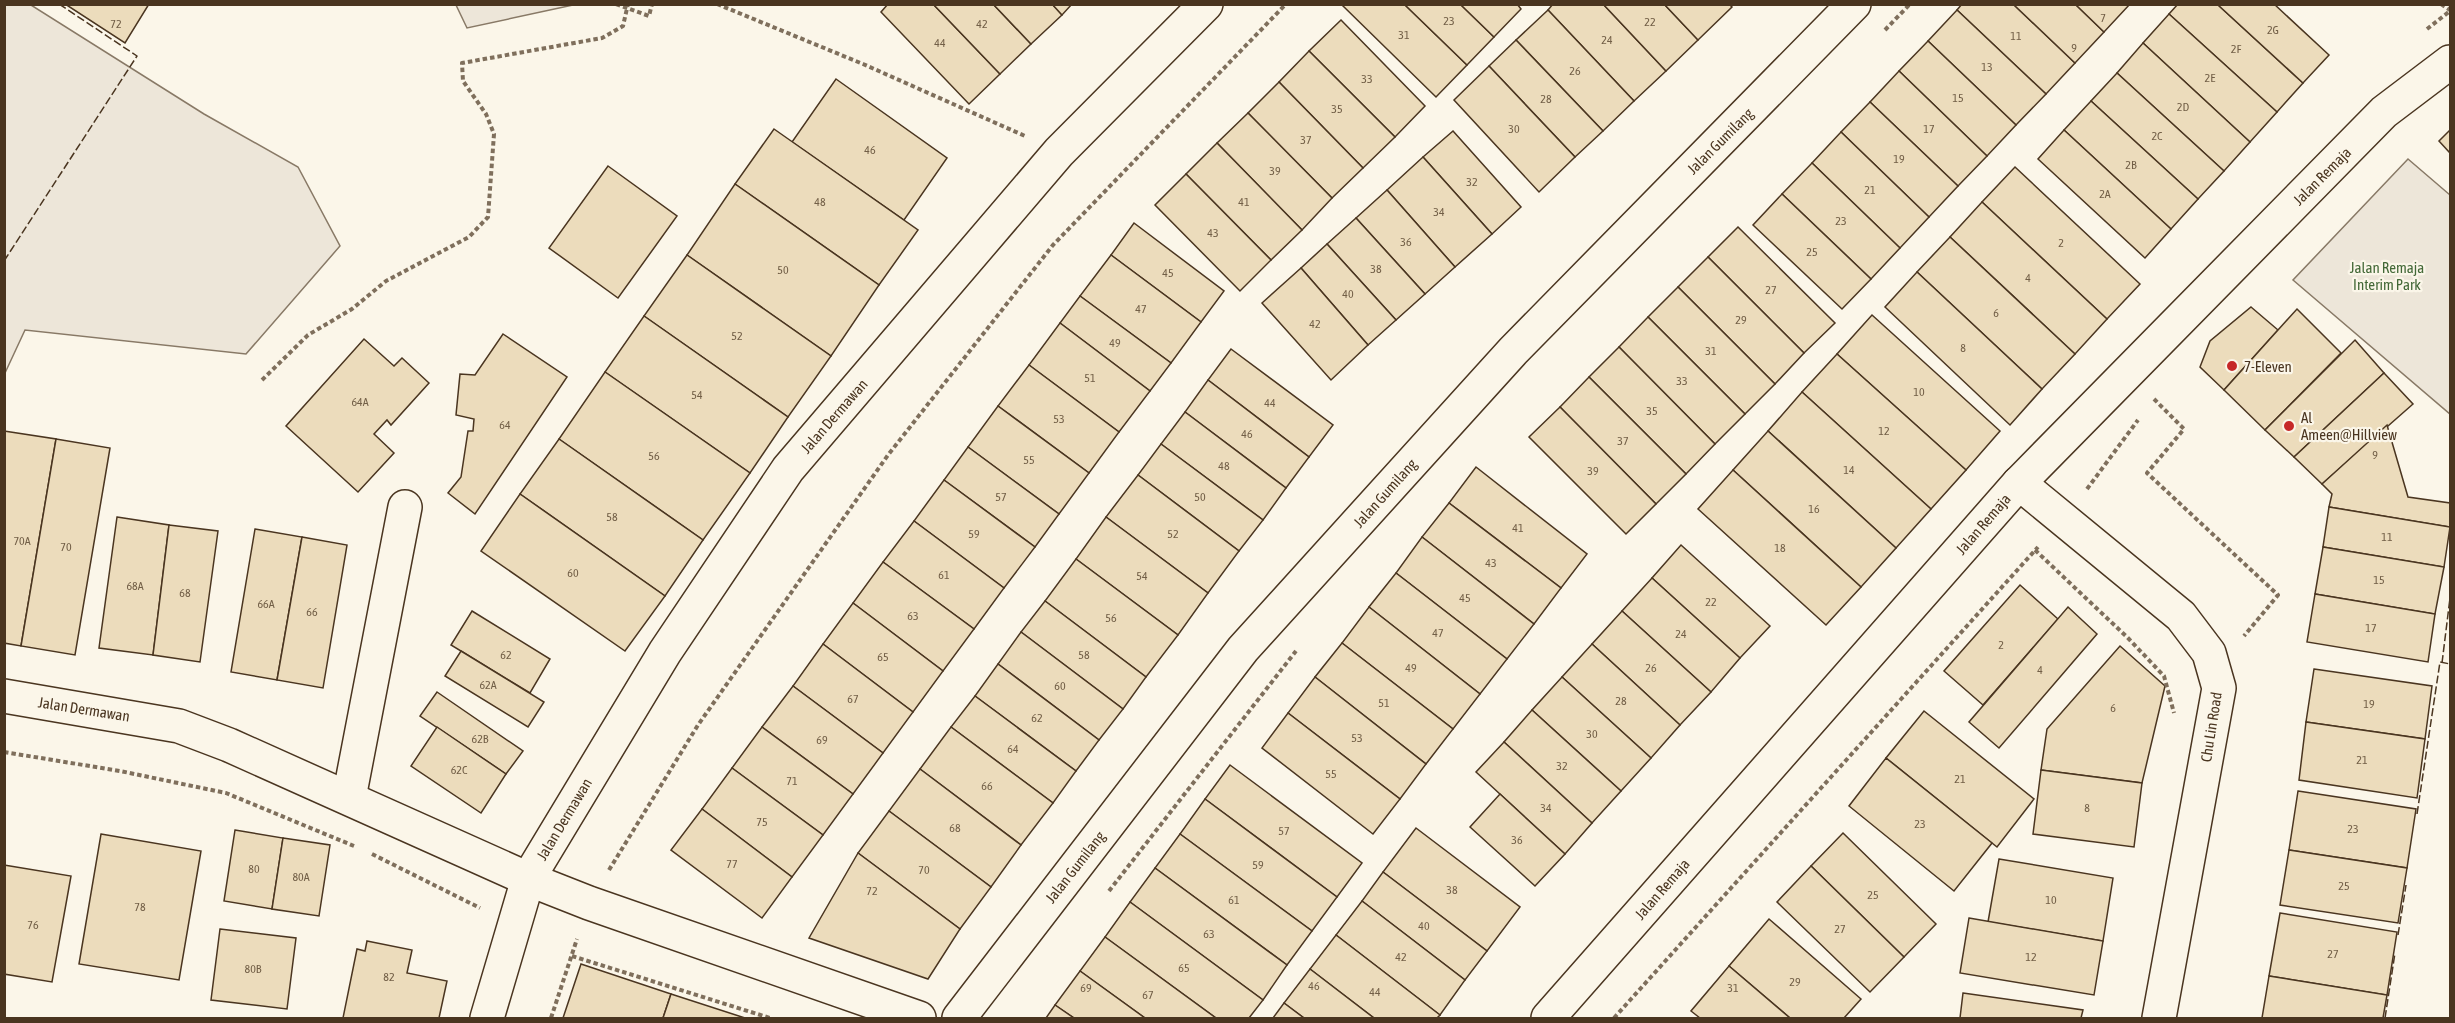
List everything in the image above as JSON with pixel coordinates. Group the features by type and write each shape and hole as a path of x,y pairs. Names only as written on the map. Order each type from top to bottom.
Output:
{"street":[{"name":"Jalan Dermawan","path":"488,1018 528,879 665,652 788,469 1059,152 1206,4"},
{"name":"Jalan Gumilang","path":"959,1018 1243,648 1513,351 1854,4"},
{"name":"Jalan Remaja","path":"1548,1018 2019,483 2384,112 2451,62"},
{"name":"Chu Lin Road","path":"2019,483 2181,616 2209,654 2218,688 2159,1018"},
{"path":"349,798 405,507"},
{"name":"Jalan Dermawan","path":"4,696 179,726 230,745 528,879 589,903 919,1018"}],"path":[{"path":"616,4 649,16 652,4"},
{"path":"717,4 874,69 1059,152"},
{"path":"551,1018 589,903 698,725 888,455 1053,245 1286,4"},
{"path":"1877,37 1910,4"},
{"path":"2441,4 2451,10"},
{"path":"262,380 308,335 352,309 386,281 469,237 488,217 494,135 486,114 463,81 462,63 602,38 623,26 628,7"},
{"path":"2147,408 2162,390"},
{"path":"2154,399 2184,429 2147,473 2278,595 2246,636 2235,636"},
{"path":"1614,1018 2063,519 2140,417"},
{"path":"2035,550 2128,638 2164,676 2176,721"},
{"path":"1102,900 1297,650"},
{"path":"4,752 120,771 226,793 355,846"},
{"path":"365,851 487,912"},
{"path":"572,956 770,1018"}],"green space":[{"path":"5,4 31,5 204,114 298,167 340,246 246,354 25,330 5,373"},
{"path":"456,5 573,5 467,28"},
{"name":"Jalan Remaja Interim Park","path":"2408,159 2450,195 2450,414 2293,280"}],"building":[{"path":"65,4 149,4 125,43"},
{"path":"888,4 933,4 1000,74 969,104 881,12"},
{"path":"933,4 993,4 1031,44 1000,74"},
{"path":"993,4 1052,4 1062,15 1031,44"},
{"path":"1052,4 1072,4 1062,15"},
{"path":"1341,4 1404,4 1467,65 1436,97"},
{"path":"1404,4 1460,4 1494,37 1467,65"},
{"path":"1460,4 1517,4 1521,9 1494,37"},
{"path":"1553,4 1603,4 1666,71 1634,101 1548,10"},
{"path":"1603,4 1664,4 1698,40 1666,71"},
{"path":"1664,4 1729,4 1732,7 1698,40"},
{"path":"1962,4 2013,4 2075,63 2046,94 1957,10"},
{"path":"2013,4 2075,4 2104,32 2075,63"},
{"path":"2075,4 2130,4 2104,32"},
{"path":"2178,4 2217,4 2303,83 2277,112 2169,14"},
{"path":"2217,4 2274,4 2329,55 2303,83"},
{"path":"1548,10 1634,101 1603,131 1516,40"},
{"path":"1957,10 2046,94 2016,125 1928,41"},
{"path":"2169,14 2277,112 2250,142 2143,43"},
{"path":"1341,20 1425,106 1395,137 1309,51"},
{"path":"1516,40 1603,131 1575,157 1489,66"},
{"path":"1928,41 2016,125 1987,156 1899,71"},
{"path":"2143,43 2250,142 2224,171 2117,73"},
{"path":"1309,51 1395,137 1363,168 1279,82"},
{"path":"1489,66 1575,157 1539,192 1454,100"},
{"path":"1899,71 1987,156 1958,186 1870,102"},
{"path":"2117,73 2224,171 2198,199 2091,101"},
{"path":"836,79 947,158 904,220 792,142"},
{"path":"1279,82 1363,168 1332,198 1248,113"},
{"path":"2091,101 2198,199 2171,229 2064,130"},
{"path":"1870,102 1958,186 1929,217 1841,132"},
{"path":"1248,113 1332,198 1302,230 1217,143"},
{"path":"774,129 918,230 879,285 735,184"},
{"path":"2064,130 2171,229 2145,258 2038,159"},
{"path":"2450,130 2450,153 2439,141"},
{"path":"1453,131 1521,207 1492,234 1423,157"},
{"path":"1841,132 1929,217 1900,248 1812,163"},
{"path":"1217,143 1302,230 1271,260 1186,174"},
{"path":"1423,157 1492,234 1455,267 1387,190"},
{"path":"1812,163 1900,248 1871,279 1782,194"},
{"path":"608,166 677,216 618,298 549,248"},
{"path":"2015,167 2140,284 2107,319 1982,202"},
{"path":"1186,174 1271,260 1240,291 1155,205"},
{"path":"735,184 879,285 831,356 687,255"},
{"path":"1387,190 1455,267 1425,294 1356,218"},
{"path":"1782,194 1871,279 1842,309 1753,225"},
{"path":"1982,202 2107,319 2075,354 1950,237"},
{"path":"1356,218 1425,294 1396,320 1327,244"},
{"path":"1134,223 1224,291 1201,322 1111,255"},
{"path":"1738,227 1835,323 1804,353 1708,257"},
{"path":"1950,237 2075,354 2042,389 1917,272"},
{"path":"1327,244 1396,320 1368,345 1301,268"},
{"path":"687,255 831,356 788,417 644,316"},
{"path":"1111,255 1201,322 1171,363 1080,296"},
{"path":"1708,257 1804,353 1775,384 1678,287"},
{"path":"1301,268 1368,345 1331,380 1262,303"},
{"path":"1917,272 2042,389 2010,425 1885,307"},
{"path":"1678,287 1775,384 1745,414 1648,317"},
{"path":"1080,296 1171,363 1150,391 1060,323"},
{"path":"2251,307 2278,330 2224,390 2200,367 2210,341"},
{"path":"2297,309 2341,353 2265,430 2224,390"},
{"path":"1872,315 2000,431 1966,470 1837,354"},
{"path":"644,316 788,417 750,473 605,372"},
{"path":"1648,317 1745,414 1715,444 1619,347"},
{"path":"1060,323 1150,391 1119,432 1029,365"},
{"path":"503,334 567,377 475,514 448,493 461,477 468,431 473,431 474,419 456,415 460,374 475,375"},
{"path":"364,339 394,366 402,358 429,383 391,425 387,420 374,434 394,453 358,492 286,426"},
{"path":"2355,340 2384,373 2294,457 2265,430"},
{"path":"1619,347 1715,444 1686,474 1589,377"},
{"path":"1231,349 1333,425 1309,457 1208,380"},
{"path":"1837,354 1966,470 1931,509 1802,392"},
{"path":"1029,365 1119,432 1089,473 998,406"},
{"path":"605,372 750,473 703,540 559,439"},
{"path":"2384,373 2413,404 2322,484 2294,457"},
{"path":"1589,377 1686,474 1656,504 1560,407"},
{"path":"1208,380 1309,457 1286,488 1185,412"},
{"path":"1802,392 1931,509 1896,548 1768,431"},
{"path":"998,406 1089,473 1059,514 968,447"},
{"path":"1560,407 1656,504 1626,534 1529,437"},
{"path":"1185,412 1286,488 1263,520 1161,444"},
{"path":"2387,425 2408,497 2450,503 2450,527 2329,507 2332,494 2322,484"},
{"path":"4,431 56,439 21,646 4,643"},
{"path":"1768,431 1896,548 1861,587 1733,470"},
{"path":"56,439 110,448 75,655 21,646"},
{"path":"559,439 703,540 665,596 520,494"},
{"path":"1161,444 1263,520 1239,551 1138,475"},
{"path":"968,447 1059,514 1035,547 944,480"},
{"path":"1476,467 1587,554 1561,588 1449,503"},
{"path":"1733,470 1861,587 1826,625 1698,509"},
{"path":"1138,475 1239,551 1208,593 1106,517"},
{"path":"944,480 1035,547 1004,588 914,521"},
{"path":"520,494 665,596 625,651 481,551"},
{"path":"1449,503 1561,588 1534,624 1422,537"},
{"path":"2329,507 2450,527 2444,567 2323,547"},
{"path":"117,517 169,525 153,655 99,648"},
{"path":"1106,517 1208,593 1178,635 1076,559"},
{"path":"914,521 1004,588 974,629 883,562"},
{"path":"169,525 218,531 200,662 153,655"},
{"path":"255,529 302,537 277,680 231,672"},
{"path":"302,537 347,545 323,688 277,680"},
{"path":"1422,537 1534,624 1507,659 1396,573"},
{"path":"1681,545 1770,626 1740,658 1652,578"},
{"path":"2323,547 2444,567 2435,614 2315,594"},
{"path":"1076,559 1178,635 1146,677 1045,601"},
{"path":"883,562 974,629 943,671 853,603"},
{"path":"1396,573 1507,659 1480,694 1369,607"},
{"path":"1652,578 1740,658 1711,692 1622,611"},
{"path":"2020,585 2058,619 1983,705 1944,671"},
{"path":"2315,594 2435,614 2428,662 2307,642"},
{"path":"1045,601 1146,677 1123,709 1021,632"},
{"path":"853,603 943,671 913,712 823,644"},
{"path":"1369,607 1480,694 1453,729 1342,643"},
{"path":"2068,607 2097,634 1999,748 1969,722"},
{"path":"472,611 550,659 530,693 451,645"},
{"path":"1622,611 1711,692 1680,725 1592,644"},
{"path":"1021,632 1123,709 1099,740 998,664"},
{"path":"1342,643 1453,729 1426,764 1315,677"},
{"path":"823,644 913,712 883,753 793,686"},
{"path":"1592,644 1680,725 1651,758 1562,677"},
{"path":"2120,646 2165,686 2142,783 2041,770 2047,729"},
{"path":"461,651 544,702 528,727 445,676"},
{"path":"998,664 1099,740 1076,771 975,696"},
{"path":"2314,669 2432,686 2425,739 2306,722"},
{"path":"1315,677 1426,764 1400,799 1288,713"},
{"path":"1562,677 1651,758 1621,791 1532,710"},
{"path":"793,686 883,753 853,794 762,727"},
{"path":"437,692 523,751 506,774 420,716"},
{"path":"975,696 1076,771 1053,803 951,727"},
{"path":"1532,710 1621,791 1592,823 1504,742"},
{"path":"1924,711 2034,799 1997,847 1886,758"},
{"path":"1288,713 1400,799 1373,834 1262,748"},
{"path":"2306,722 2425,739 2417,798 2299,780"},
{"path":"437,727 506,774 481,813 411,766"},
{"path":"762,727 853,794 823,835 732,768"},
{"path":"951,727 1053,803 1021,845 920,769"},
{"path":"1504,742 1592,823 1565,854 1476,772"},
{"path":"1886,758 1992,843 1954,891 1849,806"},
{"path":"1230,765 1362,863 1337,897 1205,799"},
{"path":"732,768 823,835 792,877 702,809"},
{"path":"920,769 1021,845 991,887 889,811"},
{"path":"2041,770 2142,783 2134,847 2033,834"},
{"path":"2298,791 2416,809 2407,868 2289,850"},
{"path":"1500,794 1565,854 1535,886 1470,827"},
{"path":"1205,799 1337,897 1312,931 1180,834"},
{"path":"702,809 792,877 762,918 671,850"},
{"path":"889,811 991,887 960,929 858,853"},
{"path":"1416,828 1520,907 1487,951 1383,872"},
{"path":"235,830 283,838 272,909 224,901"},
{"path":"1843,833 1936,924 1904,957 1811,866"},
{"path":"101,834 201,851 179,980 79,964"},
{"path":"1180,834 1312,931 1287,965 1155,868"},
{"path":"283,838 330,845 319,916 272,909"},
{"path":"2289,850 2407,868 2398,923 2280,905"},
{"path":"858,853 960,929 928,979 809,938"},
{"path":"1999,859 2113,878 2103,941 1988,922"},
{"path":"4,865 71,876 52,982 4,974"},
{"path":"1811,866 1904,957 1870,992 1777,902"},
{"path":"1155,868 1287,965 1263,1000 1130,902"},
{"path":"1383,872 1487,951 1465,980 1362,901"},
{"path":"1362,901 1465,980 1440,1015 1336,935"},
{"path":"1130,902 1263,1000 1249,1018 1216,1018 1105,937"},
{"path":"2280,913 2397,932 2387,995 2269,976"},
{"path":"1969,918 2103,941 2094,995 1960,973"},
{"path":"1769,919 1861,999 1844,1018 1790,1018 1729,966"},
{"path":"220,929 296,938 287,1009 211,1000"},
{"path":"1336,935 1440,1015 1437,1018 1374,1018 1310,969"},
{"path":"1105,937 1216,1018 1145,1018 1080,971"},
{"path":"367,941 412,950 407,973 447,981 439,1018 343,1018 357,949 365,951"},
{"path":"581,964 671,994 663,1018 563,1018"},
{"path":"1729,966 1790,1018 1700,1018 1691,1011"},
{"path":"1310,969 1374,1018 1304,1018 1284,1003"},
{"path":"1080,971 1145,1018 1074,1018 1055,1005"},
{"path":"2269,976 2387,995 2383,1018 2262,1018"},
{"path":"1963,993 2083,1010 2081,1018 1960,1018"},
{"path":"671,994 745,1018 663,1018"},
{"path":"1284,1003 1304,1018 1273,1018"},
{"path":"1055,1005 1074,1018 1046,1018"}],"fence":[{"path":"4,261 137,56 59,4"},
{"path":"2442,663 2450,598"},
{"path":"2417,814 2440,662 2450,664"},
{"path":"2398,935 2406,885"},
{"path":"2385,1018 2395,953"}],"place":[{"name":"7-Eleven","path":"2232,366"},
{"name":"Al Ameen@Hillview","path":"2289,426"}]}
